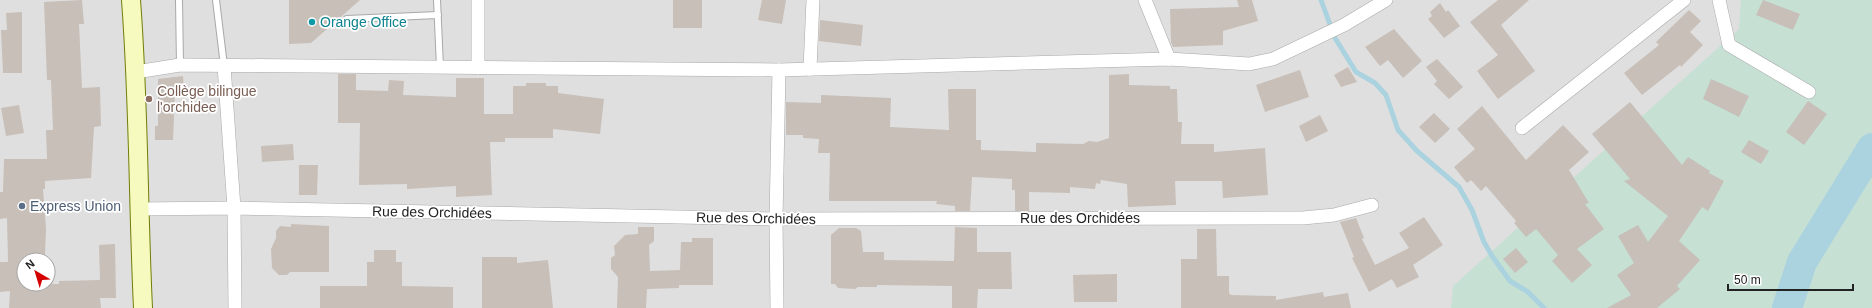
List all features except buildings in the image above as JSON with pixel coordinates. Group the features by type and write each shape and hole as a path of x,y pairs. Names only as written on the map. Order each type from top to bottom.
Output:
{"main road":[{"path":"131,0 136,72 138,209 143,308"}],"street":[{"path":"478,0 478,68"},
{"path":"810,69 813,0"},
{"path":"1145,0 1169,59"},
{"path":"136,72 180,65 779,70 1169,59 1249,64 1273,59 1344,25 1386,0"},
{"path":"1522,128 1684,0"},
{"path":"1719,0 1729,45 1809,92"},
{"path":"224,66 234,208 235,308"},
{"path":"777,308 776,219 779,70"},
{"name":"Rue des Orchidées","path":"138,209 234,208 776,219 1303,218 1334,215 1372,205"}],"lane":[{"path":"179,0 180,65"},
{"path":"216,0 224,66"},
{"path":"437,0 440,68"},
{"path":"347,19 438,15"}],"shaded area":[{"path":"0,0 1872,0 1872,308 0,308"}],"green space":[{"path":"1741,0 1872,0 1872,308 1451,308 1453,286 1739,29"}],"waterway":[{"path":"1321,0 1335,38 1356,72 1375,83 1386,95 1398,130 1417,151 1459,187 1472,210 1484,242 1510,281 1528,292 1544,308"},
{"path":"1787,308 1802,262 1872,148"}],"place":[{"name":"Orange Office","path":"312,22"},
{"name":"Collège bilingue l'orchidee","path":"149,99"},
{"name":"Express Union","path":"22,206"}]}
